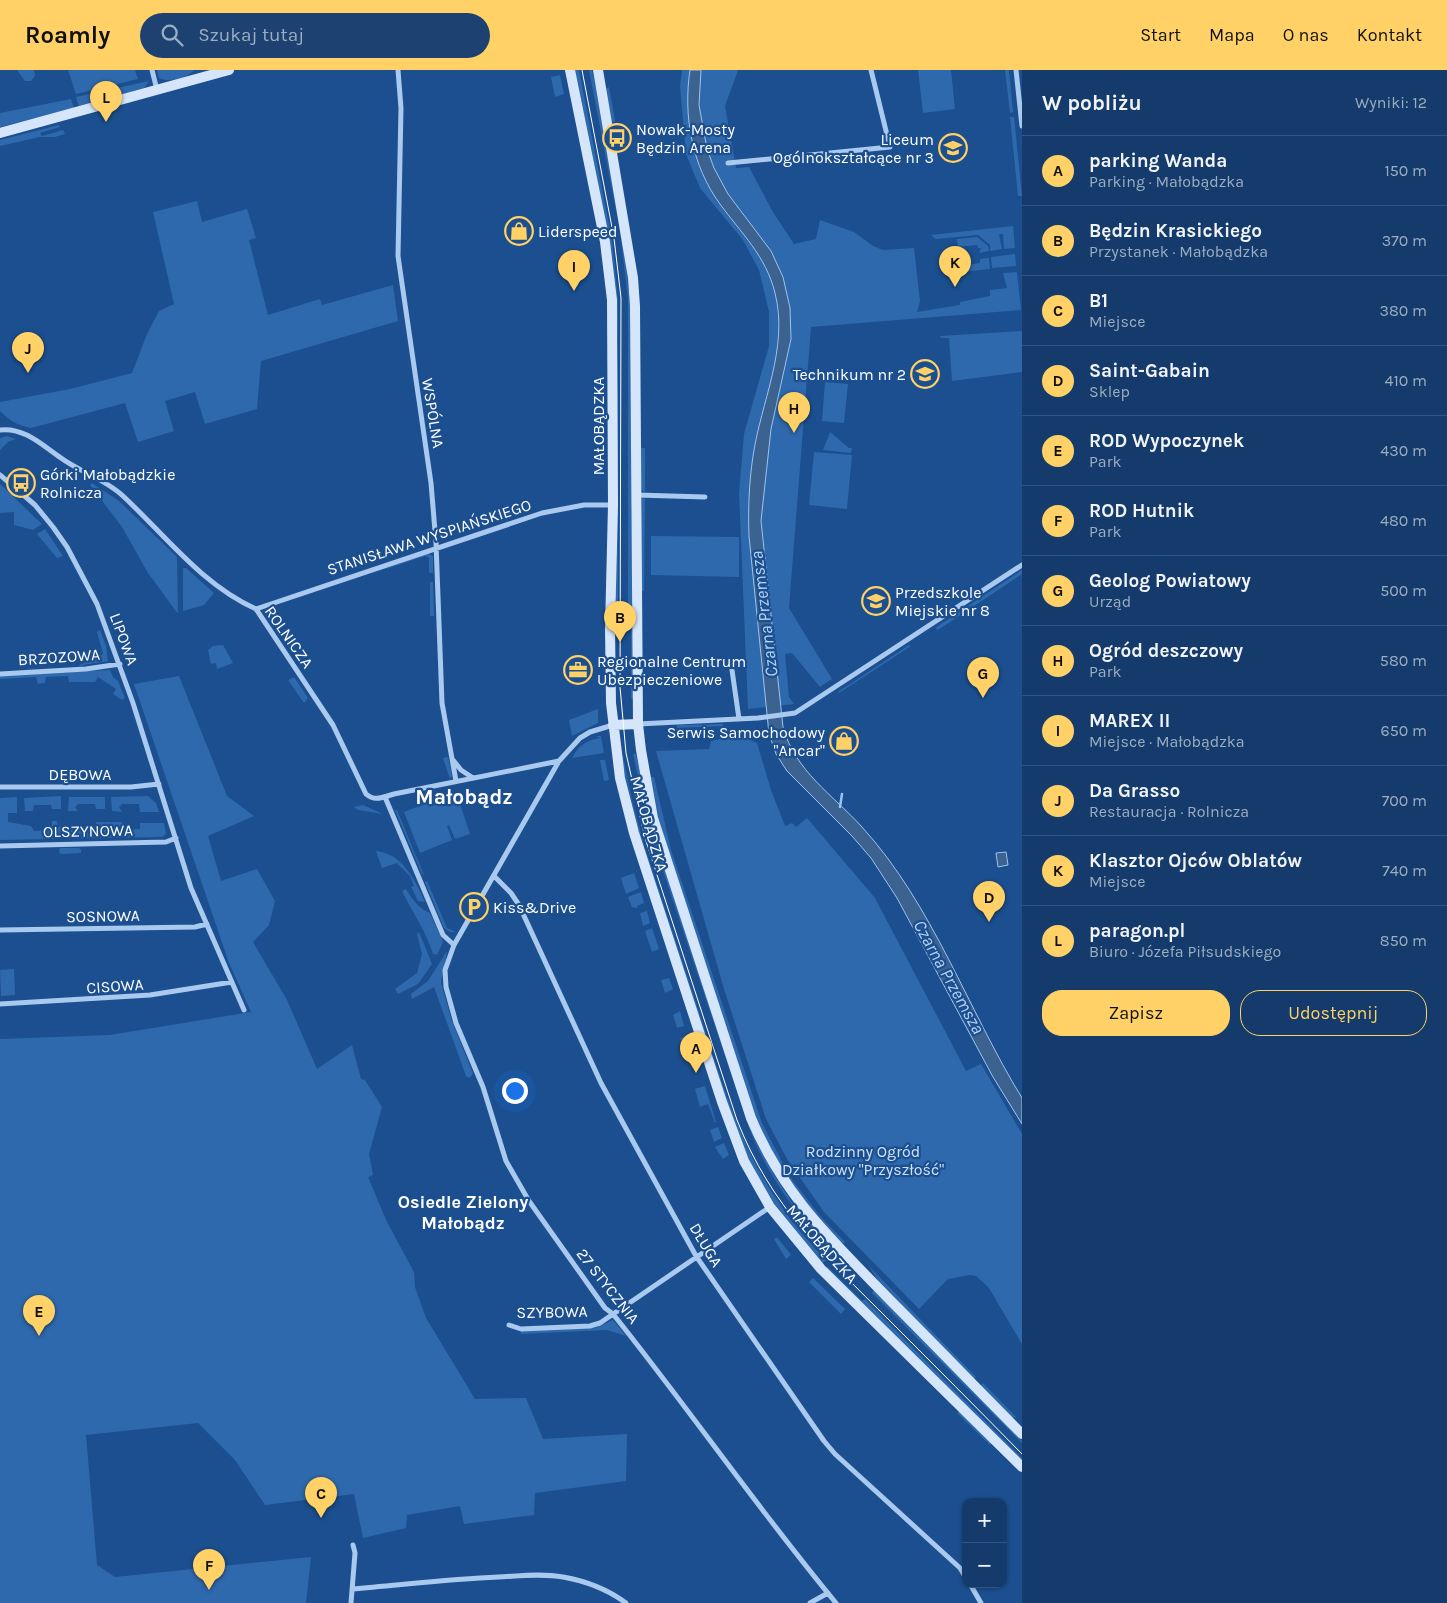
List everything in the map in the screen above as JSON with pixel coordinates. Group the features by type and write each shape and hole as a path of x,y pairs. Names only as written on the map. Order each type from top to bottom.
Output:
{"street":[{"path":"152,70 157,90"},
{"path":"0,133 157,90 206,73 229,70"},
{"name":"WSPÓLNA","path":"398,70 401,108 398,256 431,483 436,548 442,703 456,781"},
{"name":"MAŁOBĄDZKA","path":"570,70 605,242 612,300 613,505 610,628 613,725 620,780 639,847 722,1102 744,1161 770,1207 820,1269 1022,1467"},
{"name":"MAŁOBĄDZKA","path":"598,70 634,293 638,724 653,818 742,1093 768,1156 785,1184 817,1224 1022,1434"},
{"path":"728,163 890,147 871,70"},
{"path":"1016,70 1022,126"},
{"name":"ROLNICZA","path":"0,430 16,430 29,436 74,467 114,488 211,582 235,600 256,609 333,725 366,794 374,799 385,797"},
{"name":"LIPOWA","path":"0,475 34,505 67,547 97,604 120,664 191,888 244,1010"},
{"path":"637,495 705,497"},
{"name":"STANISŁAWA WYSPIAŃSKIEGO","path":"256,609 542,513 584,505 613,505"},
{"path":"613,725 782,716 809,705 1022,564"},
{"path":"731,663 739,719"},
{"name":"BRZOZOWA","path":"0,674 86,669 120,664"},
{"name":"27 STYCZNIA","path":"613,725 590,732 580,738 559,761 454,945 445,970 446,987 456,1023 483,1087 506,1161 529,1201 605,1308 613,1314 668,1383 746,1490 836,1603"},
{"path":"452,759 461,770 473,778"},
{"path":"454,945 444,935 385,797 559,761"},
{"path":"546,765 552,774"},
{"name":"DĘBOWA","path":"0,787 131,787 159,784"},
{"name":"OLSZYNOWA","path":"0,846 166,842 176,838"},
{"name":"DŁUGA","path":"494,876 519,905 601,1083 696,1256 824,1441 835,1454 962,1571"},
{"name":"SOSNOWA","path":"0,930 195,927 207,924"},
{"name":"CISOWA","path":"0,1004 150,996 232,982"},
{"name":"SZYBOWA","path":"509,1325 521,1328 590,1326 600,1323 770,1207"},
{"path":"351,1603 355,1553 353,1545"},
{"path":"352,1589 474,1578 538,1575 562,1576 602,1587 626,1603"},
{"path":"972,1588 981,1603"},
{"path":"810,1603 828,1593"}],"green space":[{"path":"17,70 34,70 35,76 31,81 25,81"},
{"path":"68,70 135,70 138,79 76,94"},
{"path":"157,70 194,70 183,77 167,80 159,78"},
{"path":"575,70 579,70 612,240 618,299 618,338 616,304 607,237"},
{"path":"589,70 592,70 596,89 623,243 630,301 633,699 631,699 631,621 628,621 628,299 620,231"},
{"path":"682,70 738,70 725,106 736,168 749,167 773,212 794,244 816,239 820,220 854,232 873,246 883,250 914,248 920,301 917,312 960,305 960,302 990,296 990,290 1007,288 1003,273 1017,272 1021,310 811,327 789,608 832,679 820,687 792,653 785,654 789,697 794,704 748,709 739,493 744,434 769,346 769,312 759,270 743,240 700,188 686,154 680,87"},
{"path":"918,70 951,70 955,109 923,113"},
{"path":"1005,70 1009,70 1013,112 1010,113"},
{"path":"560,75 564,94 555,97 551,77"},
{"path":"149,81 144,88 79,107 76,97"},
{"path":"609,87 615,121 611,122 606,89"},
{"path":"71,99 74,108 0,127 0,113"},
{"path":"1010,117 1014,117 1022,196 1018,196"},
{"path":"59,125 60,127 40,133 42,136 63,130 65,134 55,137 40,137 0,146 0,140"},
{"path":"197,201 202,222 247,209 256,238 249,240 268,315 320,299 322,305 393,285 398,321 261,361 257,409 205,424 195,392 165,401 174,431 138,442 125,403 31,428 14,422 0,411 0,402 70,389 132,373 147,334 159,311 174,304 153,212"},
{"path":"1013,226 1015,248 1004,249 1003,234 999,234 1002,249 990,251 990,245 978,235 936,239 931,235"},
{"path":"977,237 988,246 989,251 979,253 981,248 978,248 977,245 958,247 957,239"},
{"path":"1015,254 1016,266 992,268 991,257"},
{"path":"989,258 990,269 962,272 961,266 980,263 980,259"},
{"path":"1022,331 1022,372 952,381 949,338 941,338 940,336"},
{"path":"618,338 618,621 615,621 615,700 614,671"},
{"path":"825,382 848,384 844,423 822,421"},
{"path":"830,432 849,448 852,448 851,453 823,450"},
{"path":"7,436 16,439 8,442 0,450 0,438"},
{"path":"641,448 645,448 645,492 641,490"},
{"path":"814,452 852,455 847,509 809,505"},
{"path":"92,483 119,501 177,557 178,614 148,573 122,527 90,485"},
{"path":"0,484 42,524 33,530 14,525 14,512 0,513"},
{"path":"642,498 645,498 644,591 641,591"},
{"path":"45,529 63,556 57,558 37,534"},
{"path":"651,536 739,537 739,577 651,575"},
{"path":"428,553 433,556 433,573 429,573 429,558 425,556 377,572"},
{"path":"183,568 186,568 214,593 204,605 183,611"},
{"path":"1022,570 1022,574 938,630 935,628"},
{"path":"430,582 433,582 434,616 430,616"},
{"path":"100,630 106,646 108,661 77,666 103,654 97,632"},
{"path":"223,645 233,663 217,669 216,663 211,664 208,650 213,646"},
{"path":"909,645 911,646 838,692"},
{"path":"110,670 113,677 118,681 125,698 122,700 113,694 116,689 98,677 95,682 69,682 68,676 46,677 45,683 38,684 36,677 0,679 0,676"},
{"path":"179,676 227,796 254,816 208,836 221,881 257,869 275,901 269,925 253,942 287,1000 317,1069 352,1045 361,1079 365,1080 382,1107 369,1154 373,1175 368,1177 387,1222 414,1272 415,1287 426,1318 475,1399 526,1398 543,1439 627,1434 626,1481 535,1493 534,1515 464,1524 460,1506 407,1515 406,1528 363,1538 354,1494 265,1505 235,1460 198,1423 86,1435 97,1565 115,1577 311,1557 306,1603 0,1603 0,1039 110,1035 251,1012 229,963 134,684"},
{"path":"294,677 308,698 304,703 288,680"},
{"path":"598,709 598,723 572,736 569,720"},
{"path":"723,724 723,726 677,728 677,725"},
{"name":"Rodzinny Ogród Działkowy \"Przyszłość\"","path":"749,733 752,741 757,743 771,790 785,826 792,823 796,827 807,818 875,898 966,1071 981,1064 1022,1134 1022,1344 989,1288 976,1276 970,1275 948,1279 919,1309 824,1212 787,1159 766,1119 724,989 656,751 709,749 711,741"},
{"path":"596,736 601,736 604,753 572,758 583,744 600,738"},
{"path":"633,754 636,754 644,793 739,1096 754,1138 791,1201 836,1250 833,1253 807,1225 774,1179 749,1128 650,832"},
{"path":"621,756 623,756 644,845 723,1086 735,1117 747,1147 762,1175 800,1232 826,1260 822,1264 777,1209 747,1156 728,1105 640,839"},
{"path":"448,757 452,776 450,779 443,758"},
{"path":"600,760 605,760 609,780 604,781"},
{"path":"651,777 654,777 671,850 762,1123 790,1177 820,1216 845,1242 843,1244 817,1220 795,1192 777,1162 761,1129 736,1061 658,818"},
{"path":"456,792 470,834 455,839 449,825 447,826 452,840 420,853 404,812"},
{"path":"61,796 61,809 52,809 51,805 34,805 33,811 25,811 24,798"},
{"path":"148,796 156,803 159,812 140,812 139,804 122,804 119,807 122,812 112,811 111,797"},
{"path":"17,797 17,813 8,813 8,822 31,826 34,831 52,830 52,821 57,821 58,827 78,825 78,830 96,830 96,822 122,822 122,830 140,829 140,823 164,823 166,834 162,837 0,840 0,798"},
{"path":"69,797 105,797 105,809 96,809 95,804 78,804 75,807 78,811 68,811"},
{"path":"363,805 383,814 358,810 354,807"},
{"path":"395,810 397,810 424,875 422,874"},
{"path":"60,848 79,848 81,853 61,854 59,852"},
{"path":"376,851 385,853 401,862 417,885 425,902 418,901 411,887 414,886 410,876 397,863 382,868"},
{"path":"634,873 639,888 626,894 621,878"},
{"path":"427,881 447,928 456,932 450,932 444,928 425,882"},
{"path":"406,889 419,906 430,913 443,942 437,955 433,954 423,929 402,891"},
{"path":"641,892 644,903 637,906 637,908 632,907 628,897"},
{"path":"647,911 650,923 643,926 640,913"},
{"path":"652,928 659,949 652,952 645,931"},
{"path":"419,932 432,964 418,984 398,994 395,989 417,973 422,954 417,934"},
{"path":"447,951 441,983 452,1021 473,1074 469,1078 466,1076 434,987 412,999 411,994 428,981"},
{"path":"14,969 15,995 1,996 0,970"},
{"path":"669,978 673,989 665,993 661,980"},
{"path":"680,1011 684,1026 677,1028 673,1015"},
{"path":"688,1036 695,1057 688,1059 680,1038"},
{"path":"705,1086 715,1123 708,1104 700,1107 695,1089"},
{"path":"718,1127 722,1138 714,1142 710,1130"},
{"path":"724,1143 729,1155 723,1159 715,1147"},
{"path":"777,1237 791,1255 786,1259 774,1239"},
{"path":"839,1254 1022,1441 1022,1443 872,1293 874,1290"},
{"path":"868,1265 976,1377 974,1379 878,1280"},
{"path":"827,1266 862,1301 865,1299 1022,1460 826,1268"},
{"path":"813,1278 845,1309 841,1314 809,1282"},
{"path":"613,1320 626,1336 607,1330 521,1334 521,1331 595,1328"},
{"path":"983,1383 1017,1418 1011,1417 980,1386"},
{"path":"959,1411 992,1443 990,1445 957,1413"}],"water":[{"name":"Czarna Przemsza","path":"690,70 701,70 699,105 707,149 714,168 728,194 771,251 783,277 790,308 791,339 771,429 761,521 783,727 796,757 816,782 851,815 887,857 930,924 1022,1098 1022,1124 993,1077 897,898 871,858 852,836 787,771 776,754 769,734 749,536 749,506 753,456 776,355 779,334 778,314 775,293 766,268 710,189 696,157 689,123 688,87"},
{"path":"1006,852 1008,865 998,867 996,853"}],"waterway":[{"path":"840,807 842,794"}],"tram line":[{"path":"582,70 614,238 621,298 620,687 626,753 645,838 737,1120 766,1179 783,1205 822,1252 1022,1454"}],"place":[{"name":"paragon.pl","path":"106,122"},
{"name":"Nowak-Mosty Będzin Arena","path":"617,138"},
{"name":"Liceum Ogólnokształcące nr 3","path":"953,148"},
{"name":"Liderspeed","path":"519,231"},
{"name":"Klasztor Ojców Oblatów","path":"955,287"},
{"name":"MAREX II","path":"574,291"},
{"name":"Da Grasso","path":"28,373"},
{"name":"Technikum nr 2","path":"925,374"},
{"name":"Ogród deszczowy","path":"794,433"},
{"name":"Górki Małobądzkie Rolnicza","path":"21,483"},
{"name":"Przedszkole Miejskie nr 8","path":"876,601"},
{"name":"Będzin Krasickiego","path":"620,642"},
{"name":"Regionalne Centrum Ubezpieczeniowe","path":"578,670"},
{"name":"Geolog Powiatowy","path":"983,698"},
{"name":"Serwis Samochodowy \"Ancar\"","path":"844,741"},
{"name":"Kiss&Drive","path":"474,907"},
{"name":"Saint-Gabain","path":"989,922"},
{"name":"parking Wanda","path":"696,1073"},
{"name":"ROD Wypoczynek","path":"39,1336"},
{"name":"B1","path":"321,1518"},
{"name":"ROD Hutnik","path":"209,1590"}],"district":[{"name":"Małobądz","path":"464,797"},
{"name":"Osiedle Zielony Małobądz","path":"463,1212"}]}
